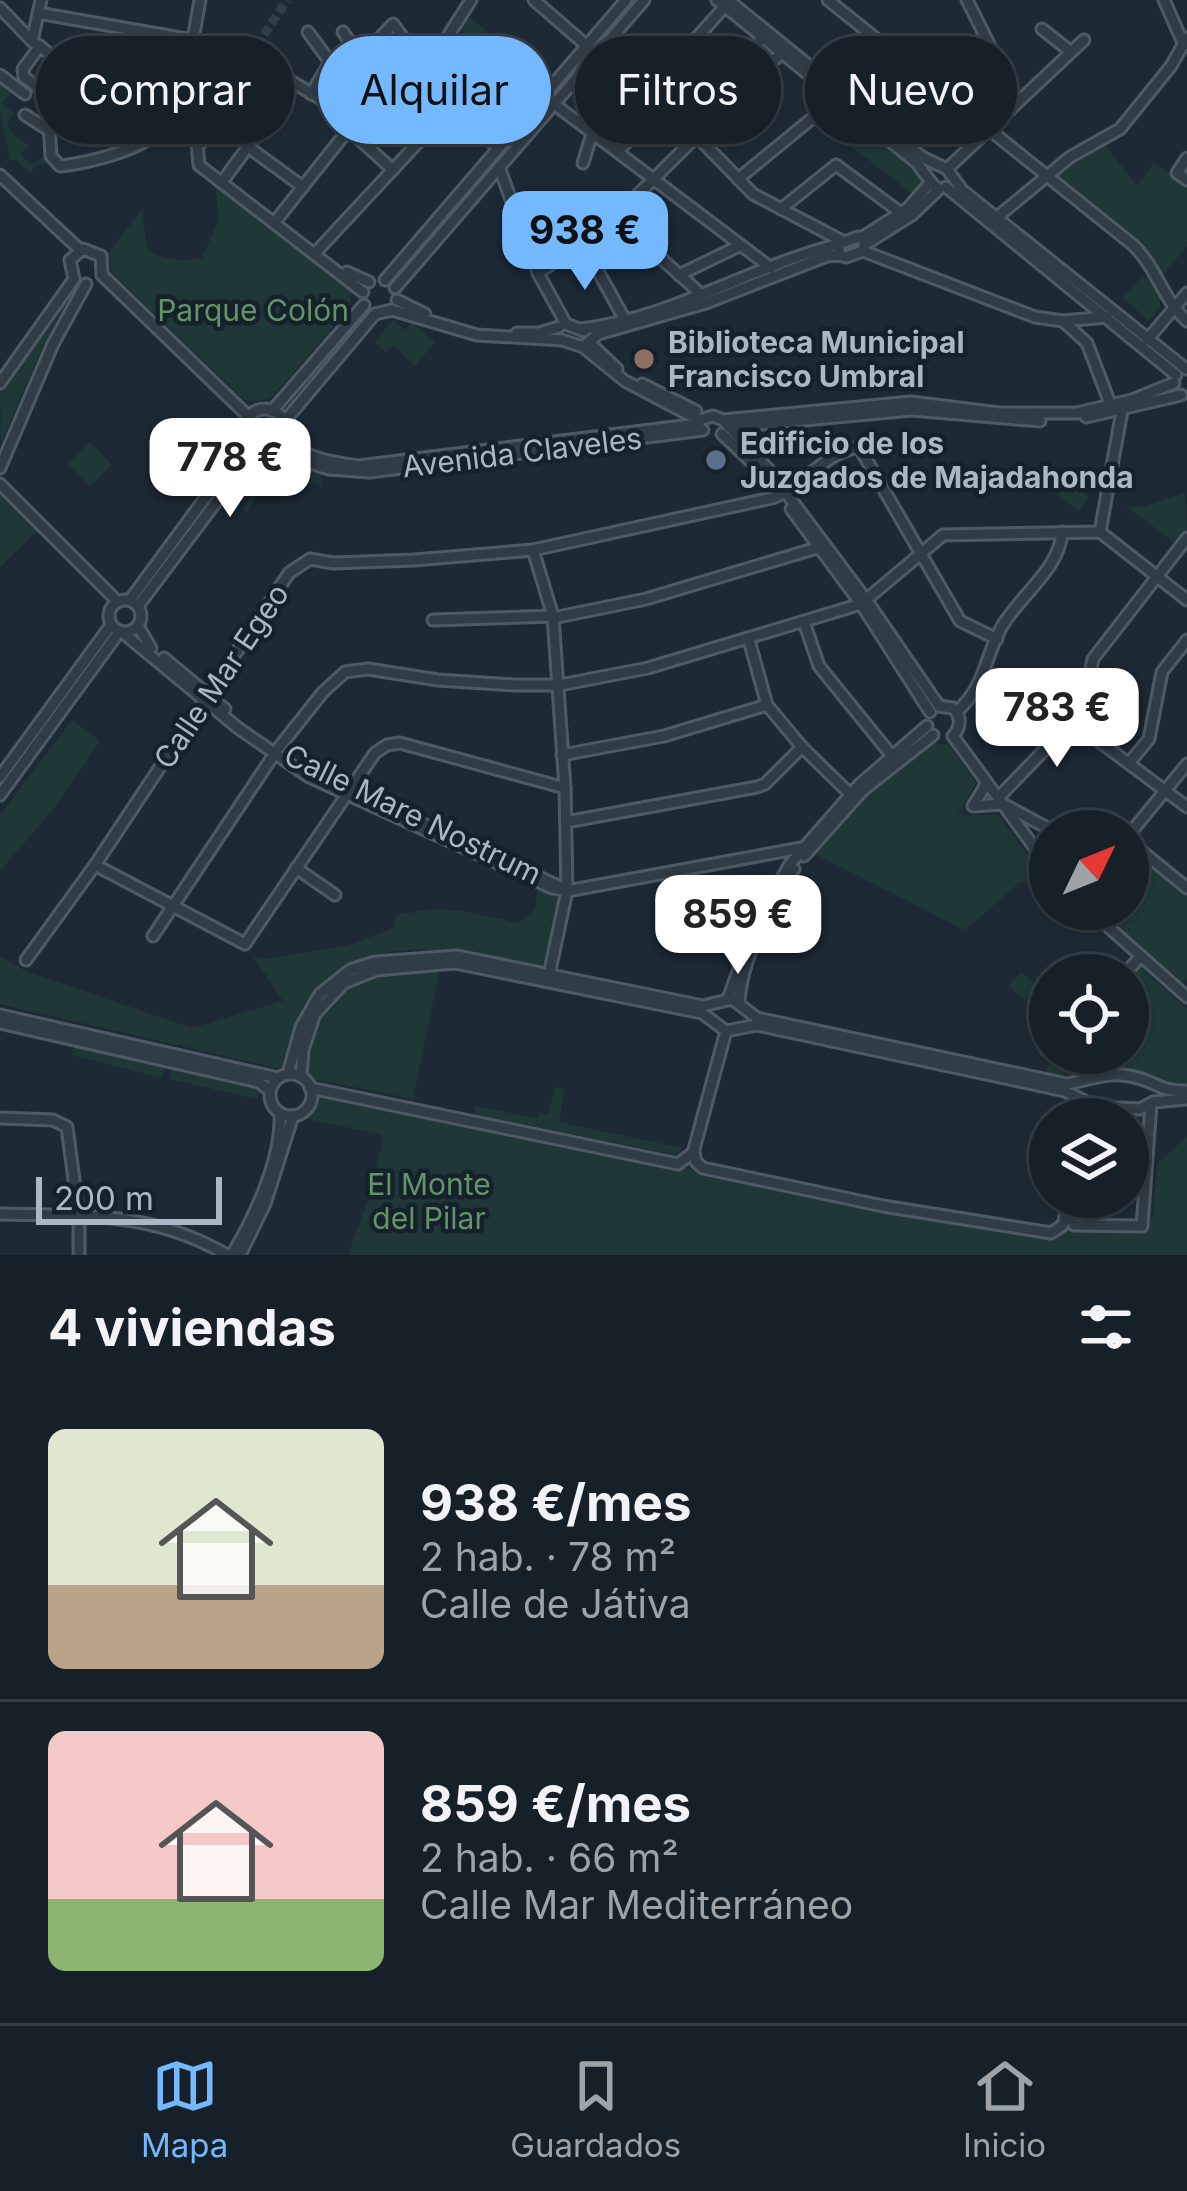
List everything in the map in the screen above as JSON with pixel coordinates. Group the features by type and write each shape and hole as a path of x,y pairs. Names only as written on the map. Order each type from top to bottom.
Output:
{"street":[{"path":"36,36 41,0"},
{"path":"191,36 198,0"},
{"path":"448,36 472,0"},
{"path":"535,0 576,36"},
{"path":"595,36 626,0"},
{"path":"612,36 644,0"},
{"path":"828,0 872,36"},
{"path":"967,0 1018,102 1084,40"},
{"path":"996,218 1070,157 1120,129 1185,41 1164,0"},
{"path":"723,2 761,36"},
{"path":"695,36 723,2"},
{"path":"723,2 1181,374"},
{"path":"0,8 36,43 24,77 36,86"},
{"path":"38,13 167,36"},
{"path":"382,36 393,24 402,36"},
{"path":"1042,28 1071,52"},
{"path":"308,32 330,62 311,94"},
{"path":"343,32 346,36"},
{"path":"782,53 805,72"},
{"path":"366,287 385,280 575,60"},
{"path":"10,82 27,63"},
{"path":"0,75 25,94"},
{"path":"575,79 395,300 375,314 284,422 284,439 297,451 358,466 702,423 726,428 911,402 1034,415 1077,413 1117,409 1181,374"},
{"path":"294,84 318,98"},
{"path":"554,104 575,121"},
{"path":"25,115 36,122"},
{"path":"738,179 805,124"},
{"path":"49,144 51,156 60,166 91,163 132,144"},
{"path":"199,144 199,165 366,287"},
{"path":"201,144 202,161 366,287"},
{"path":"226,178 250,144"},
{"path":"278,218 336,144"},
{"path":"370,144 393,170"},
{"path":"318,250 417,144"},
{"path":"494,144 498,148"},
{"path":"583,163 589,144"},
{"path":"606,144 772,268"},
{"path":"618,152 626,144"},
{"path":"538,272 616,218 689,144"},
{"path":"705,144 753,194 841,247"},
{"path":"581,329 625,382 702,423 726,428 912,410 1035,421 1117,409 1168,395 1184,396 1181,374 1147,340 895,144"},
{"path":"385,280 395,300 479,330 539,333 625,320 772,268 864,244 912,215 973,144"},
{"path":"1006,144 1142,254 1173,309 1187,321"},
{"path":"248,147 302,187"},
{"path":"1187,158 1177,173 1187,180"},
{"path":"781,209 836,165 901,213"},
{"path":"499,167 562,330 702,423"},
{"path":"0,175 76,252"},
{"path":"864,244 940,179"},
{"path":"0,185 76,252 98,253 104,264 102,275"},
{"path":"616,218 702,295"},
{"path":"879,236 884,256"},
{"path":"583,244 625,320"},
{"path":"679,275 741,244"},
{"path":"864,244 1020,312 1069,320 1107,317"},
{"path":"588,343 706,303 841,247"},
{"path":"76,252 68,265 74,278 86,284"},
{"path":"102,275 86,284 53,344 2,450 0,468 4,488 117,601 134,603"},
{"path":"102,275 249,416"},
{"path":"0,383 74,278"},
{"path":"272,411 364,305 366,287"},
{"path":"1147,340 1187,293"},
{"path":"1069,320 1085,311 1085,298"},
{"path":"364,305 375,314"},
{"path":"1069,320 1087,343 1117,409 1100,532"},
{"path":"664,428 670,416 665,403"},
{"path":"251,445 244,428 249,416 258,410 272,411 284,422"},
{"name":"Avenida Claveles","path":"272,450 328,469 370,472 702,423"},
{"path":"748,448 758,424"},
{"path":"726,428 748,448 822,546 934,709 930,731 863,790 795,868 754,947 738,1004"},
{"path":"726,428 783,494"},
{"path":"251,445 272,450 284,439"},
{"path":"134,603 251,445"},
{"path":"783,494 842,449 859,446 960,621 997,639"},
{"name":"Calle Mar Egeo","path":"26,960 299,564 310,559 414,560 533,550 783,494"},
{"path":"930,731 943,739 959,727 957,712 980,685 1002,627 1061,549 1062,532"},
{"path":"153,936 276,753 337,677 355,669 438,680 560,685 648,668 864,603 943,535 1100,532 1187,601"},
{"path":"986,783 973,806 1000,801 1083,710 1093,659 1187,538"},
{"path":"434,620 553,617 646,599 822,546"},
{"path":"533,550 553,617 565,788 567,891 549,975"},
{"path":"117,601 109,612 118,630"},
{"path":"0,777 118,630 139,626 142,616 134,603"},
{"path":"804,622 819,666 892,756"},
{"name":"Calle Mare Nostrum","path":"139,626 146,644"},
{"path":"0,795 118,630"},
{"name":"Calle Mare Nostrum","path":"118,630 146,644 276,753 347,793 567,891 801,848"},
{"path":"749,640 767,705 850,794"},
{"path":"1129,763 1149,739 1162,672 1187,640"},
{"path":"980,685 1022,708 1083,710"},
{"path":"562,755 664,736 767,705"},
{"path":"934,709 957,712"},
{"path":"1072,722 1187,807"},
{"path":"743,1025 738,1004 764,906 801,848 850,794 892,756 930,731"},
{"path":"953,736 1029,840"},
{"path":"95,865 245,944 347,793 387,745 400,743 565,788"},
{"path":"566,822 757,787 802,747"},
{"path":"1149,812 1187,764"},
{"path":"1000,801 1029,817"},
{"path":"1149,856 1187,888"},
{"path":"296,868 335,895"},
{"path":"1112,930 1139,954"},
{"path":"289,1076 308,1011 331,983 375,962 438,954 703,1006 738,1004 758,1018 1066,1084 1116,1074 1187,1095"},
{"path":"270,1091 289,1076 315,1014 344,982 376,970 455,963 714,1018 726,1030"},
{"path":"1149,963 1185,992"},
{"path":"714,1018 717,1006"},
{"path":"0,1019 289,1076 310,1088 678,1164 694,1152"},
{"path":"0,1019 260,1082 280,1113 293,1116"},
{"path":"726,1030 757,1024 1080,1098 1081,1081"},
{"path":"726,1030 694,1152 696,1162 704,1168 928,1214 1051,1233 1059,1231 1066,1218"},
{"path":"1149,1140 1153,1086"},
{"path":"233,1255 266,1204 293,1116 308,1106 310,1088"},
{"path":"1149,1104 1187,1095"},
{"path":"233,1255 272,1158 280,1113"},
{"path":"0,1118 53,1120 67,1127 79,1255"},
{"path":"0,1214 153,1223 233,1255"},
{"path":"1070,1218 1074,1225 1142,1226 1143,1218"}],"green space":[{"path":"466,14 492,36 468,36 457,27"},
{"path":"0,81 10,90 1,103 14,113 7,124 29,146 20,155 32,164 46,155 53,163 35,165 31,174 10,160 0,110"},
{"path":"848,144 883,144 919,173 922,187 915,196"},
{"path":"1105,145 1137,186 1154,163 1187,185 1187,246 1163,274 1131,238 1058,178 1059,171"},
{"name":"Parque Colón","path":"215,185 350,291 350,307 273,396 260,401 244,400 112,273 107,255 142,209 147,249 173,260 202,258 219,219"},
{"path":"1143,275 1160,289 1160,308 1149,321 1123,298"},
{"path":"68,301 42,348 1,443 0,390"},
{"path":"393,320 405,330 412,322 435,342 415,366 393,345 386,352 374,342"},
{"path":"90,442 112,465 90,486 68,463"},
{"path":"275,460 322,474 321,486 270,471 247,512 242,509"},
{"path":"1048,463 1089,497 1078,511 1036,477"},
{"path":"1185,492 1187,529 1175,543 1126,506 1144,507"},
{"path":"0,495 37,531 0,567"},
{"path":"72,720 100,741 55,807 0,871 0,815"},
{"path":"931,742 949,745 976,783 958,815 998,815 1029,856 1029,885 1021,881 965,930 815,854 864,799"},
{"path":"1149,862 1187,894 1187,978 1182,983 1123,930 1149,930"},
{"path":"538,887 560,899 545,967 481,955 412,950 349,964 323,983 303,1010 281,1069 0,1004 0,957 28,972 192,1028 283,1001 253,956 264,959 348,946 393,928 396,915 433,909 519,923 535,909"},
{"path":"440,968 413,1099 314,1079 304,1069 321,1016 333,999 365,981"},
{"path":"1021,972 1029,980 1029,1004 1008,986"},
{"path":"1149,975 1187,1009 1187,1085 1138,1074 1149,1074"},
{"path":"75,1042 165,1065 162,1078 72,1055"},
{"path":"172,1067 262,1087 257,1099 169,1079"},
{"path":"555,1087 565,1089 559,1122 681,1151 676,1155 474,1114 475,1106 537,1118 539,1113 548,1115"},
{"name":"El Monte del Pilar","path":"318,1092 837,1200 1048,1236 1064,1229 1136,1234 1145,1230 1148,1218 1153,1218 1157,1164 1187,1136 1187,1255 348,1255 374,1182 383,1135 307,1119"}],"tunnel":[{"path":"263,36 287,0"}],"place":[{"name":"Biblioteca Municipal Francisco Umbral","path":"644,359"},
{"name":"Edificio de los Juzgados de Majadahonda","path":"716,460"}]}
